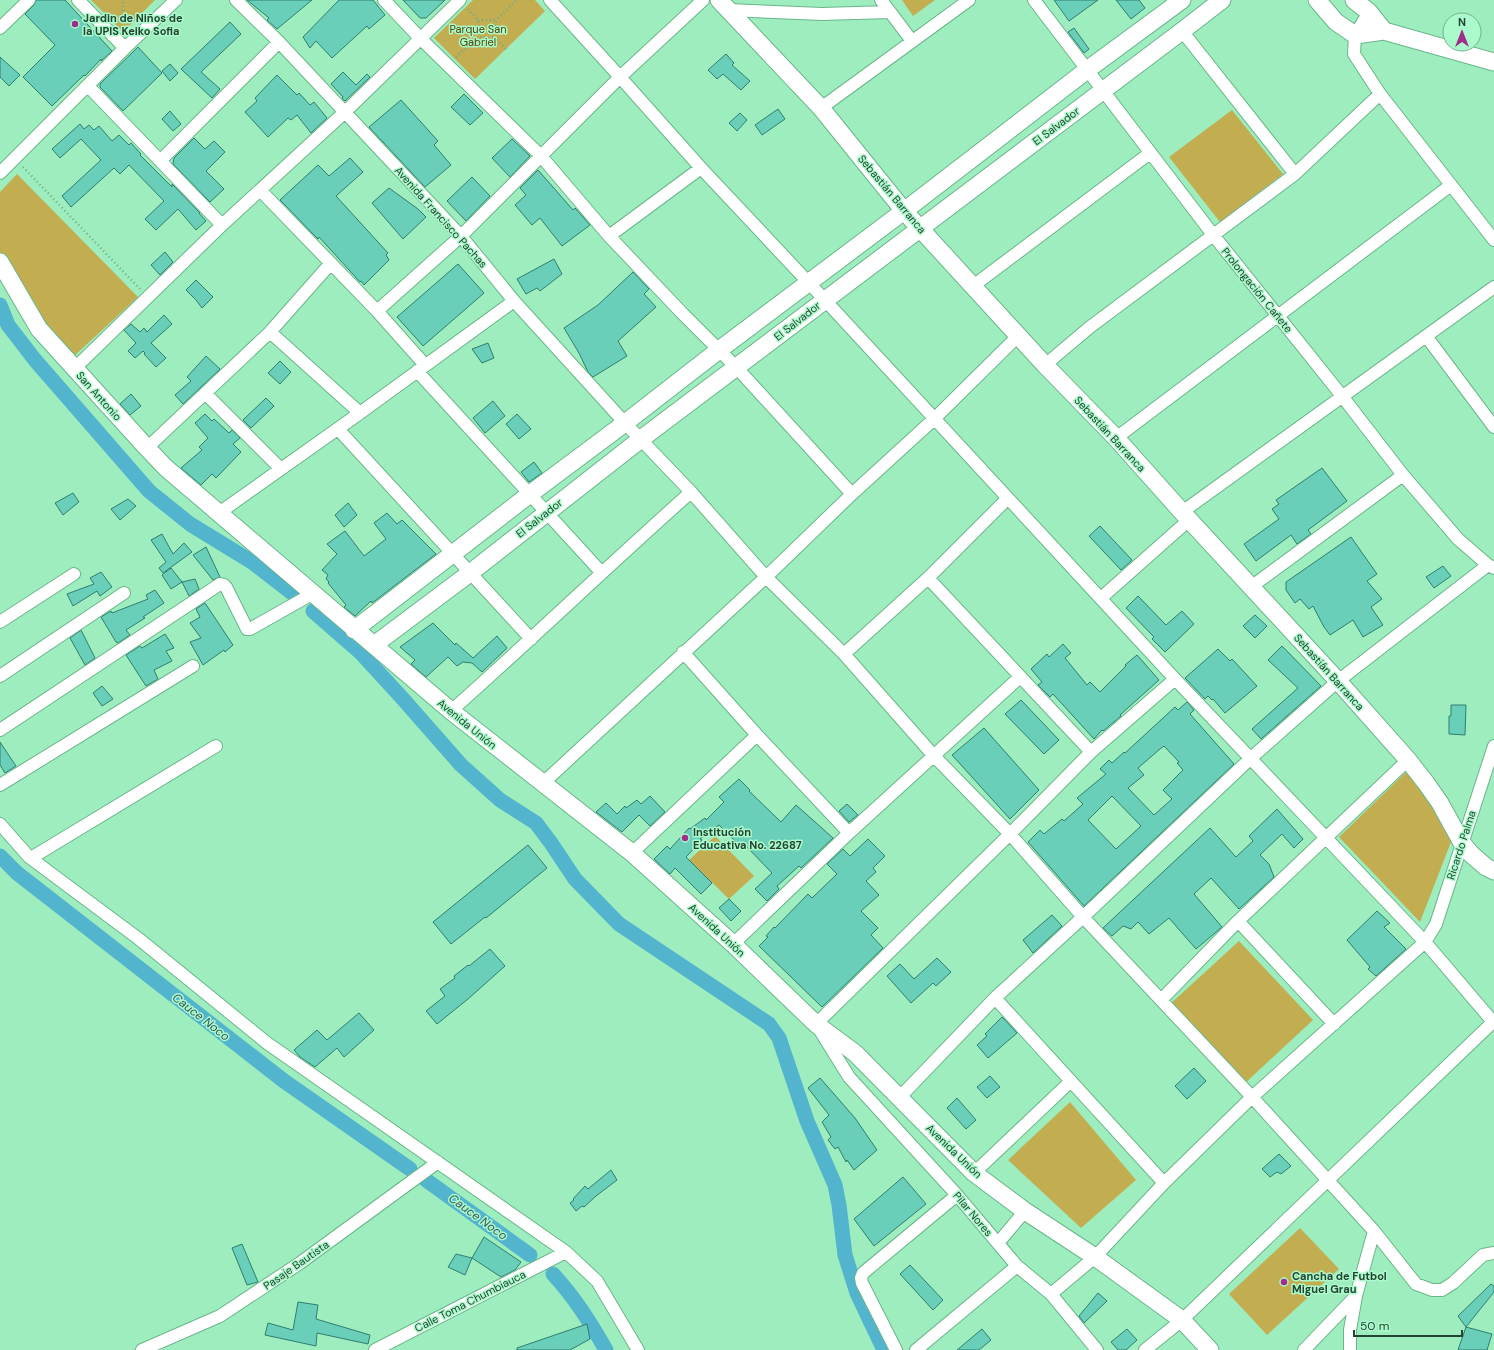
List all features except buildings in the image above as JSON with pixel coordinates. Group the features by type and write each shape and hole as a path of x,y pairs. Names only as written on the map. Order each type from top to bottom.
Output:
{"street":[{"path":"0,28 29,0"},
{"path":"78,0 125,48"},
{"path":"0,173 125,48 176,0"},
{"name":"Avenida Francisco Pachas","path":"236,0 280,42 461,236 514,301 625,423 691,492 766,576 844,654 934,756 1010,834 1084,917 1252,1096 1374,1231 1416,1284 1432,1290 1442,1290 1453,1283 1483,1255 1494,1253"},
{"path":"384,0 421,39 542,156 609,236 681,312 736,367 852,494"},
{"path":"550,0 701,168 1175,679 1425,942 1493,1022 1182,1320 1145,1350"},
{"path":"377,311 461,236 620,77 703,0"},
{"path":"881,0 912,41"},
{"path":"821,108 970,0"},
{"name":"Prolongación Cañete","path":"1034,0 1214,236 1403,475 1458,539 1491,566"},
{"path":"354,630 808,282 904,211 1087,70 1182,0"},
{"name":"El Salvador","path":"374,646 824,299 1103,91 1222,0"},
{"path":"1316,0 1336,22 1355,35 1384,31 1494,62"},
{"path":"1354,0 1372,6 1384,31"},
{"path":"75,368 222,225 261,191 421,39 463,3"},
{"path":"724,5 822,14 890,12"},
{"name":"Sebastián Barranca","path":"724,5 821,108 904,211 1045,365 1116,438 1185,516 1338,681 1408,760 1440,803 1462,843 1471,854 1486,867 1494,871"},
{"path":"1372,6 1355,35 1354,54 1380,94 1494,240"},
{"path":"1182,31 1295,174"},
{"path":"160,161 280,42"},
{"path":"88,86 222,225"},
{"path":"1045,365 1090,327 1214,236 1295,174 1380,94"},
{"path":"973,286 1150,153"},
{"path":"609,236 701,168"},
{"path":"1116,438 1452,185"},
{"path":"261,191 377,311 421,368 530,494 601,572"},
{"name":"San Antonio","path":"0,262 39,329 166,468 219,513"},
{"path":"147,448 270,332 331,263"},
{"path":"1101,598 1185,516 1342,396 1494,287"},
{"path":"219,513 338,429 514,301"},
{"path":"270,332 360,413"},
{"path":"542,784 934,419 1018,336"},
{"path":"1426,336 1494,427"},
{"path":"206,394 281,469"},
{"path":"338,429 531,639"},
{"path":"1251,587 1403,475"},
{"path":"451,711 531,639 601,572 691,492"},
{"path":"844,654 928,578 1008,498"},
{"name":"Avenida Unión","path":"219,513 354,630 451,711 542,784 632,853 733,944 816,1024 855,1053 974,1173 1025,1210 1095,1257 1182,1320 1210,1350"},
{"path":"900,1098 995,998 1084,917 1251,758 1338,681 1491,566"},
{"path":"0,622 74,574"},
{"path":"928,578 1091,752"},
{"path":"0,730 220,584 226,587 242,620 250,629 312,594"},
{"path":"0,676 124,593"},
{"path":"684,652 756,735 849,833"},
{"path":"0,785 193,666"},
{"path":"733,944 849,833 1020,677"},
{"path":"816,1024 1010,834 1091,752 1175,679"},
{"path":"632,853 756,735"},
{"path":"31,858 216,746"},
{"name":"Ricardo Palma","path":"1050,1294 1095,1257 1164,1183 1252,1096 1425,942 1436,924 1494,746"},
{"path":"1162,999 1238,921 1408,760"},
{"path":"0,824 31,858 139,939 267,1043 566,1252 597,1281 638,1350"},
{"path":"1238,921 1334,1024"},
{"path":"995,998 1164,1183"},
{"name":"Pilar Nores","path":"816,1024 849,1077 957,1195 1017,1266 1050,1294 1097,1350"},
{"path":"974,1173 1071,1080"},
{"name":"Pasaje Bautista","path":"142,1350 220,1316 300,1263 438,1162"},
{"path":"896,1350 862,1283 861,1278 864,1273 957,1195"},
{"path":"998,1243 1025,1210"},
{"path":"1350,1350 1350,1330 1356,1296 1374,1231"},
{"name":"Calle Toma Chumbiauca","path":"375,1350 566,1252"},
{"path":"924,1348 1017,1266"},
{"path":"1304,1350 1356,1296"}],"path":[{"path":"123,32 124,0"},
{"path":"478,20 496,20 517,0"},
{"path":"463,3 478,20 478,37"},
{"path":"496,20 496,38 506,49"},
{"path":"454,58 478,37 496,38"},
{"path":"14,158 148,297"}],"green space":[{"path":"91,0 155,0 123,32"},
{"name":"Parque San Gabriel","path":"473,0 535,0 545,11 475,79 434,38"},
{"path":"902,0 935,0 913,16"},
{"path":"1232,110 1283,174 1220,222 1169,157"},
{"path":"17,174 138,297 73,357 42,328 0,255 0,192"},
{"path":"1406,772 1440,816 1451,842 1420,922 1339,837"},
{"path":"715,836 754,876 729,899 689,860"},
{"path":"1239,941 1313,1020 1243,1085 1168,1006"},
{"path":"1070,1102 1136,1180 1081,1228 1008,1160"},
{"name":"Cancha de Futbol Miguel Grau","path":"1300,1228 1339,1269 1267,1335 1229,1294"}],"waterway":[{"path":"0,305 8,325 35,360 149,491 190,524 252,562 296,596"},
{"path":"313,611 360,652 461,765 500,800 536,823 575,879 619,924 769,1024 779,1038 807,1121 835,1185 845,1255 857,1293 884,1350"},
{"name":"Cauce Noco","path":"0,856 17,873 284,1081 410,1169"},
{"name":"Cauce Noco","path":"426,1180 530,1255"},
{"name":"Cauce Noco","path":"553,1274 582,1310 606,1350"}],"place":[{"name":"Jardin de Niños de la UPIS Keiko Sofia","path":"75,24"},
{"name":"Institución Educativa No. 22687","path":"685,838"},
{"name":"Cancha de Futbol Miguel Grau","path":"1284,1282"}]}
